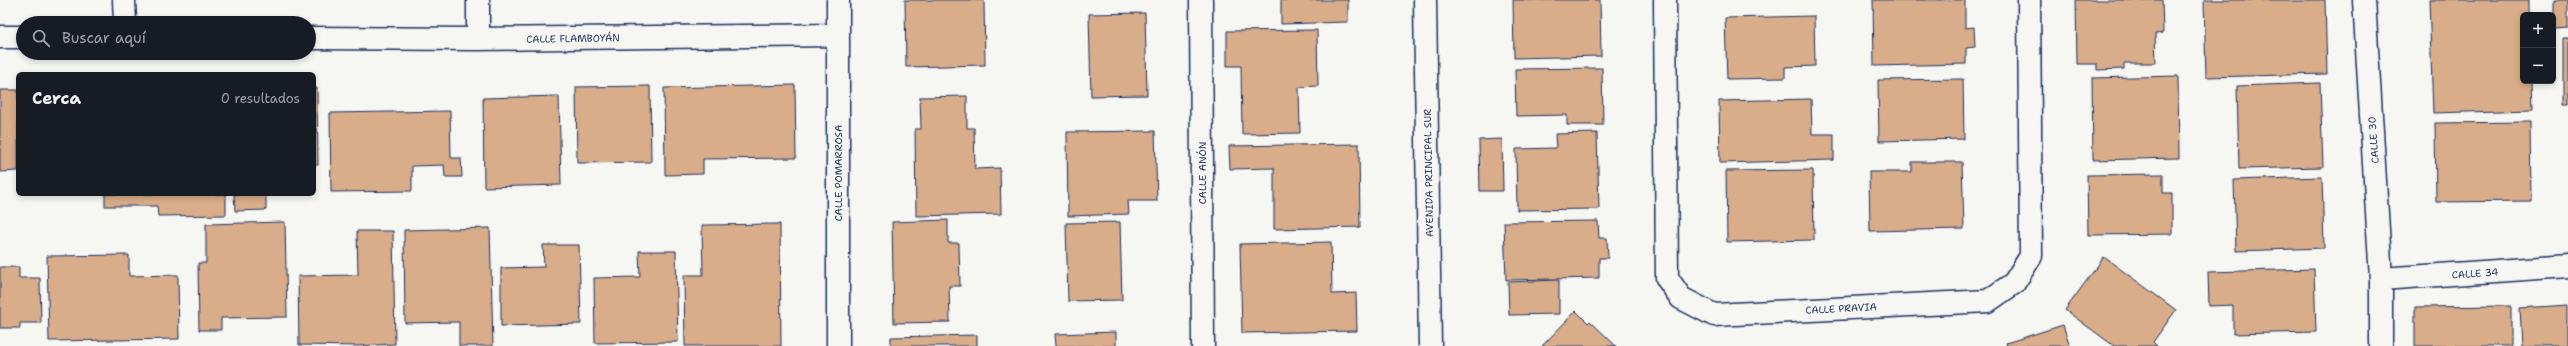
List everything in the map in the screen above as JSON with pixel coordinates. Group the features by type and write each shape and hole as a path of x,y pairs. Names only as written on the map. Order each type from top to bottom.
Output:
{"street":[{"path":"124,0 125,16"},
{"path":"478,0 478,39"},
{"name":"CALLE POMARROSA","path":"838,0 838,346"},
{"name":"CALLE ANÓN","path":"1201,0 1203,346"},
{"name":"AVENIDA PRINCIPAL SUR","path":"1425,0 1430,346"},
{"name":"CALLE PRAVIA","path":"1664,0 1667,278 1681,298 1714,315 1988,301 2014,283 2031,256 2029,0"},
{"name":"CALLE 30","path":"2364,0 2382,279 2381,346"},
{"name":"CALLE FLAMBOYÁN","path":"316,38 478,39 837,35"},
{"path":"0,37 16,37"},
{"name":"CALLE 34","path":"2382,279 2568,266"}],"building":[{"path":"905,0 984,0 985,65 906,67"},
{"path":"1281,0 1348,0 1348,22 1281,24"},
{"path":"1513,0 1600,0 1601,56 1514,58"},
{"path":"1873,0 1965,0 1965,28 1974,27 1975,47 1966,48 1966,64 1874,66"},
{"path":"2076,0 2162,0 2163,33 2155,34 2156,63 2124,63 2124,69 2097,70 2097,64 2077,64"},
{"path":"2204,0 2325,0 2327,74 2206,77"},
{"path":"2429,0 2529,0 2529,12 2520,12 2520,84 2532,84 2533,110 2433,113"},
{"path":"2555,0 2568,0 2568,27 2556,28"},
{"path":"1145,13 1147,95 1091,96 1089,14"},
{"path":"1814,16 1815,66 1785,67 1785,78 1727,79 1725,18"},
{"path":"1317,30 1318,86 1299,87 1300,133 1242,134 1241,66 1227,66 1227,31"},
{"path":"2563,37 2568,37 2568,106 2563,106"},
{"path":"1602,68 1603,125 1567,125 1567,115 1516,116 1515,69"},
{"path":"2178,76 2179,158 2093,160 2092,78"},
{"path":"1963,79 1964,139 1879,141 1878,80"},
{"path":"2320,83 2323,167 2239,169 2237,86"},
{"path":"795,85 796,158 703,159 703,174 665,175 664,88"},
{"path":"650,86 651,162 577,163 576,87"},
{"path":"316,88 317,88 318,165 316,165"},
{"path":"0,90 16,90 16,171 0,172"},
{"path":"559,96 561,185 484,187 483,98"},
{"path":"967,96 967,128 974,128 975,169 1000,168 1001,214 916,216 915,129 921,129 920,97"},
{"path":"1811,99 1812,134 1834,134 1834,160 1720,163 1719,101"},
{"path":"450,111 451,158 461,158 462,177 445,177 444,165 412,166 412,191 331,192 330,113"},
{"path":"2530,122 2531,201 2436,202 2435,123"},
{"path":"1155,131 1157,201 1128,201 1129,214 1068,216 1067,132"},
{"path":"1597,133 1599,209 1517,210 1516,149 1556,148 1555,134"},
{"path":"1502,139 1503,191 1480,191 1479,140"},
{"path":"1359,144 1360,227 1274,229 1274,168 1230,169 1229,146"},
{"path":"1912,162 1962,162 1964,229 1870,231 1869,172 1912,172"},
{"path":"1813,170 1814,240 1727,242 1726,171"},
{"path":"2163,174 2163,193 2172,193 2172,234 2088,235 2087,175"},
{"path":"2322,177 2324,248 2236,251 2234,180"},
{"path":"105,196 226,196 226,215 158,216 157,206 105,206"},
{"path":"234,196 266,196 266,210 235,211"},
{"path":"948,220 948,243 959,243 960,286 949,286 950,322 894,323 892,222"},
{"path":"1598,221 1599,238 1607,238 1608,258 1599,258 1599,278 1506,280 1504,222"},
{"path":"285,222 287,317 221,318 221,330 199,330 198,263 206,263 206,224"},
{"path":"1120,222 1122,300 1068,301 1066,223"},
{"path":"780,224 781,346 685,346 684,275 703,275 702,225"},
{"path":"490,228 493,346 459,346 459,322 405,323 404,230"},
{"path":"357,231 393,231 395,344 358,346 299,345 298,276 358,275"},
{"path":"1331,242 1332,294 1356,293 1357,331 1242,333 1240,244"},
{"path":"543,245 579,245 581,324 501,326 501,268 544,267"},
{"path":"639,251 676,251 678,342 595,343 594,278 640,277"},
{"path":"129,255 129,276 178,275 179,339 49,341 47,256"},
{"path":"2104,257 2176,310 2153,342 2157,346 2114,346 2065,310"},
{"path":"0,267 19,267 19,278 40,278 41,323 20,323 20,328 0,328"},
{"path":"2314,269 2316,332 2233,334 2233,305 2209,306 2208,272"},
{"path":"1559,280 1559,314 1509,315 1508,282"},
{"path":"2568,305 2568,346 2522,346 2520,308"},
{"path":"2511,306 2511,346 2415,346 2415,307"},
{"path":"1576,311 1588,323 1590,321 1616,346 1542,346"},
{"path":"2063,325 2070,346 2007,346 2006,343"},
{"path":"1116,332 1116,346 1056,346 1055,334"},
{"path":"977,335 977,346 891,346 891,337"}]}
